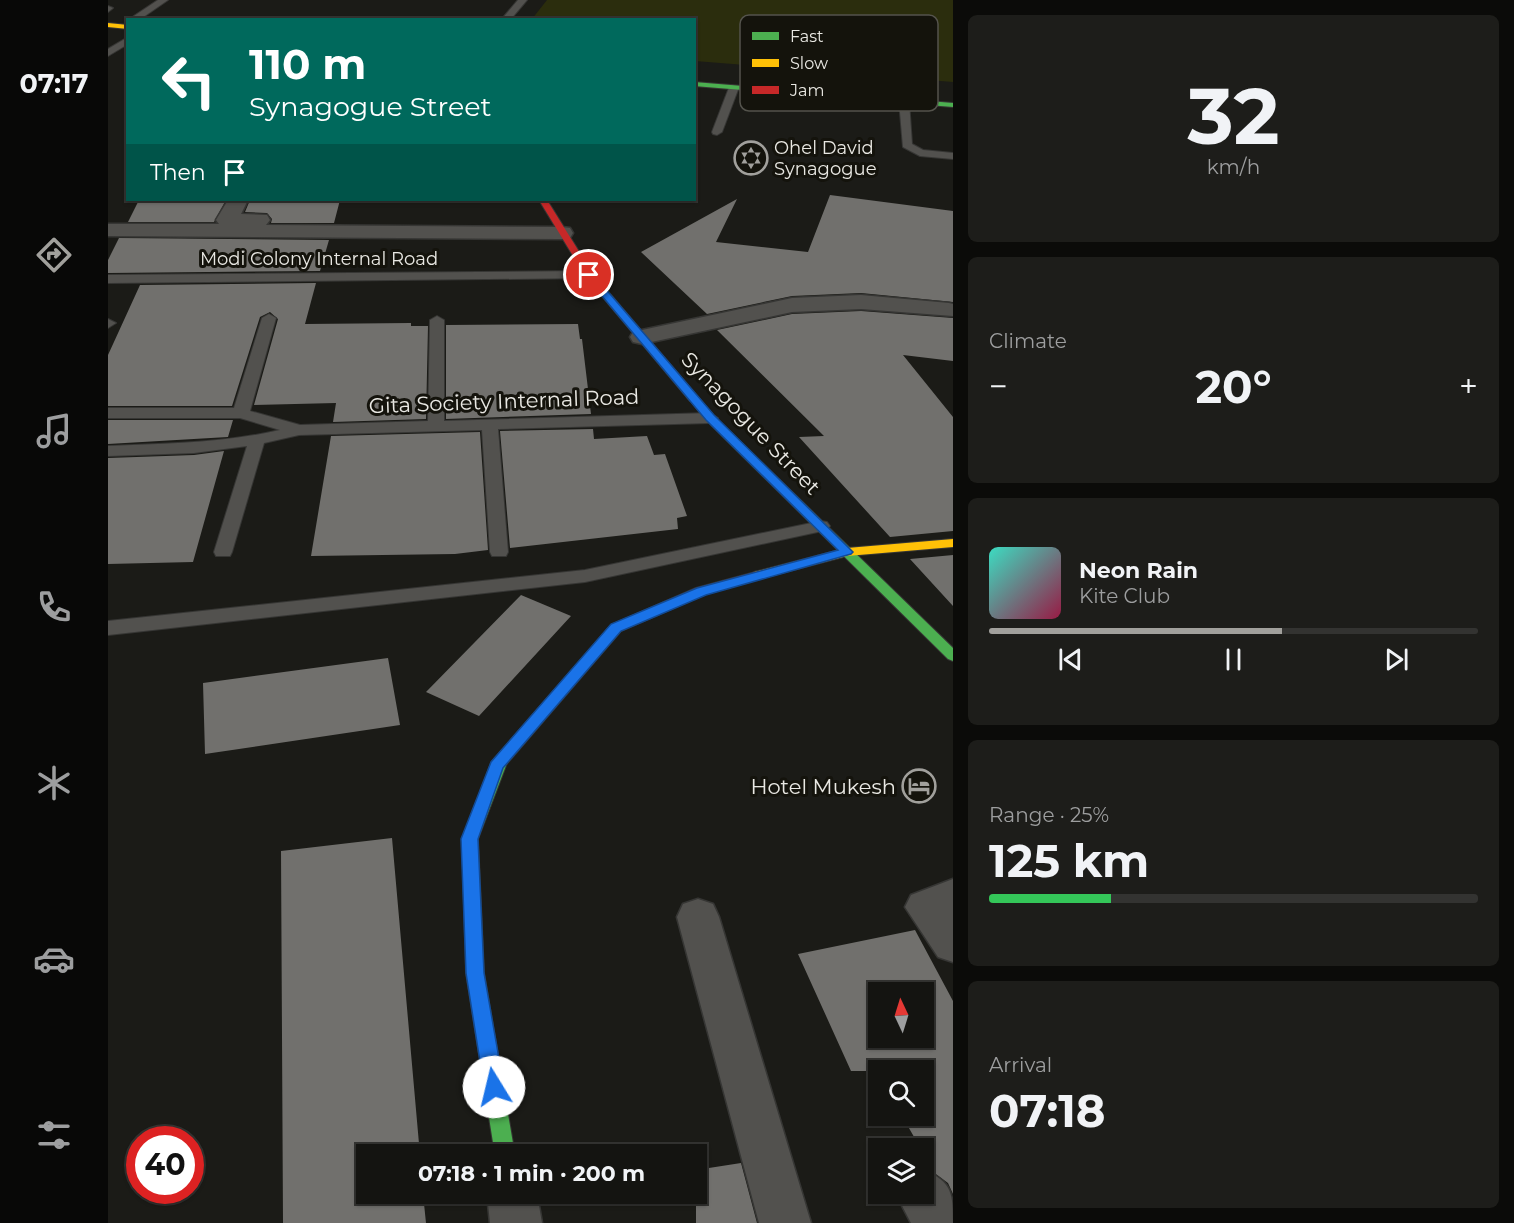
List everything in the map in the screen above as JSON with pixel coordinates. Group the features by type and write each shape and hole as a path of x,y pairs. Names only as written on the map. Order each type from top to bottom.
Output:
{"street":[{"path":"108,36 125,28"},
{"path":"696,73 740,77"},
{"path":"696,84 740,87"},
{"path":"938,92 953,93"},
{"path":"938,104 953,105"},
{"path":"237,201 227,220 558,227"},
{"name":"Synagogue Street","path":"544,201 589,275 710,417 953,656"},
{"path":"108,230 558,227"},
{"path":"642,337 792,304 861,302 949,310"},
{"path":"503,1144 475,973 470,839 496,766 616,628 701,591 847,552 953,543"},
{"path":"953,896 926,908 953,944"},
{"path":"698,917 785,1223"},
{"path":"513,1204 516,1223"},
{"path":"928,1204 941,1223"}],"lane":[{"path":"139,18 164,0"},
{"path":"507,18 523,0"},
{"path":"125,28 108,54 126,56"},
{"path":"717,132 734,87"},
{"path":"905,111 908,145 920,153 953,156"},
{"name":"Modi Colony Internal Road","path":"108,279 589,275"},
{"path":"241,413 268,318"},
{"path":"435,426 438,320"},
{"name":"Gita Society Internal Road","path":"108,413 241,413 269,419 299,430"},
{"name":"Gita Society Internal Road","path":"108,451 194,448 257,440 299,430 710,417"},
{"path":"490,424 499,552"},
{"path":"223,552 257,440"},
{"path":"108,628 585,576 821,526"}],"green space":[{"path":"547,0 953,0 953,82 938,81 938,15 740,15 740,65 696,61 696,18 533,18"}],"building":[{"path":"830,195 953,211 953,302 861,293 792,296 707,314 641,252 737,199 716,242 808,252"},
{"path":"138,201 225,201 214,222 128,222"},
{"path":"250,201 340,201 334,223 271,223 272,219 267,213 245,212"},
{"path":"119,238 329,240 320,271 108,273 108,260"},
{"path":"316,283 305,324 411,323 411,326 428,326 426,419 333,422 336,403 254,405 278,319 270,312 260,317 232,406 108,406 108,355 140,285"},
{"path":"861,311 953,318 953,361 903,355 953,417 953,531 890,537 799,437 824,436 717,330 792,314"},
{"path":"578,324 580,339 582,339 591,414 446,419 446,325"},
{"path":"108,420 233,420 228,437 108,444"},
{"path":"593,429 594,439 647,436 654,455 665,454 687,516 677,518 678,529 510,548 500,431"},
{"path":"480,432 488,550 455,554 311,556 331,436"},
{"path":"224,451 193,562 108,564 108,458 194,455"},
{"path":"953,555 953,606 910,559"},
{"path":"521,595 571,616 479,716 426,692"},
{"path":"388,658 400,725 205,754 203,683"},
{"path":"392,838 419,1144 356,1144 356,1204 424,1204 426,1223 283,1223 281,851"},
{"path":"915,930 953,1001 953,1194 948,1183 934,1173 934,1138 915,1138 908,1126 934,1126 934,1060 868,1060 868,1071 851,1071 798,954"},
{"path":"741,1163 757,1223 696,1223 696,1204 707,1204 707,1168"}],"traffic: fast":[{"path":"696,84 740,88"},
{"path":"938,104 953,105"},
{"path":"694,399 710,418 953,656"},
{"path":"499,763 470,839 475,973 503,1144"}],"traffic: slow":[{"path":"108,25 126,27"},
{"path":"759,575 847,552 953,543"}],"traffic: jam":[{"path":"544,201 589,275 694,399"},
{"path":"499,763 616,628 701,591 759,575"}],"place":[{"name":"Ohel David Synagogue","path":"751,158"},
{"name":"Hotel Mukesh","path":"919,786"}],"route":[{"path":"494,1087 475,973 470,839 496,766 616,628 701,591 847,552 710,417 589,275"}]}
